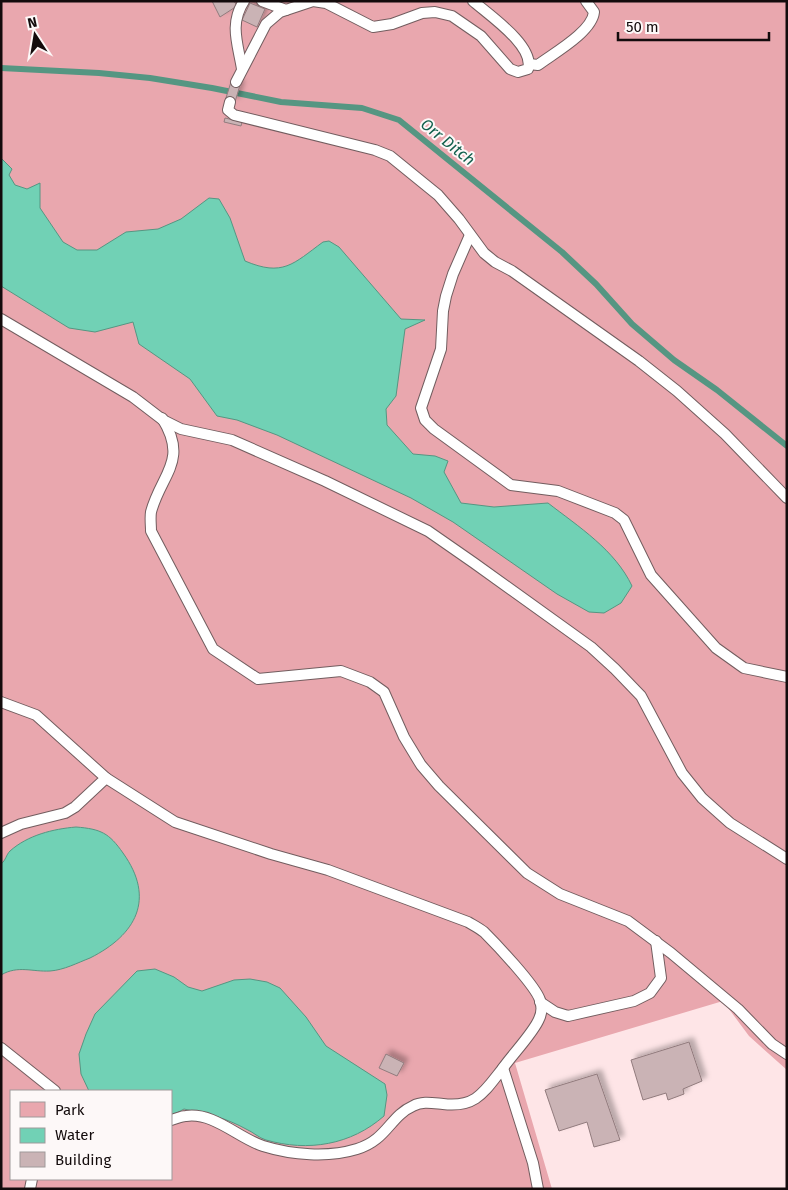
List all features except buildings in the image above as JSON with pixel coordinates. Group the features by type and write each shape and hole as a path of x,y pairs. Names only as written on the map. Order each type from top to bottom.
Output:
{"lane":[{"path":"242,69 235,29 235,16 244,1"},
{"path":"262,1 286,10"},
{"path":"236,82 266,24 286,10 313,1 326,3 373,27 392,24 422,13 435,12 452,16 481,36 510,69 518,72 528,69 529,64 522,45 473,1"},
{"path":"529,64 538,65 585,31 594,20 594,12 586,1"},
{"path":"230,102 228,110 234,115 375,150 390,156 438,195 460,219 484,253 639,361 677,391 725,434 787,498"},
{"path":"470,235 453,274 446,296 443,311 441,349 421,408 425,420 476,461 511,485 558,491 615,513 624,520 651,575 716,648 744,668 787,677"},
{"path":"1,319 133,397 181,429 232,440 325,481 428,531 592,647 640,696 682,773 702,798 730,823 787,859"},
{"path":"162,418 174,455 172,468 151,514 152,531 213,649 258,679 341,671 370,682 384,692 404,737 421,765 439,786 527,873 560,894 621,918 656,941 738,1008 772,1044 787,1054"},
{"path":"170,438 181,429"},
{"path":"1,702 36,715 106,778 175,822 271,854 328,870 468,922 483,930 531,986 540,1002 555,1012 568,1016 634,1001 650,992 661,978 656,941"},
{"path":"1,833 21,824 65,813 75,807 106,778"},
{"path":"172,1120 187,1115 205,1118 227,1126 262,1145 304,1153 335,1154 371,1144 388,1130 403,1111 411,1106 421,1103 462,1105 481,1095 536,1025 540,1018 540,1002"},
{"path":"1,1048 41,1082 54,1090"},
{"path":"502,1068 533,1163 538,1189"},
{"path":"41,1082 45,1090"}],"green space":[{"path":"1,1 787,1 787,1070 749,1036 723,1001 515,1063 552,1189 1,1189"}],"water":[{"path":"1,158 12,169 9,175 15,185 27,189 40,183 40,208 63,242 77,250 97,250 126,232 158,229 181,219 209,198 219,199 230,218 245,261 258,266 278,268 287,266 323,242 329,241 339,247 401,319 425,320 405,329 396,396 386,409 387,425 413,454 435,456 448,461 444,472 461,503 494,507 548,503 572,521 606,550 625,573 632,586 621,603 604,613 589,612 557,594 453,522 411,498 277,435 237,420 217,416 190,379 139,344 133,322 95,332 69,328 1,286"},
{"path":"76,827 104,833 123,853 133,870 138,886 139,900 136,914 129,927 119,938 106,949 90,958 55,970 13,970 1,975 1,864 17,845 33,837 50,831"},
{"path":"155,969 174,977 188,987 202,991 234,980 250,979 267,982 280,988 306,1017 326,1046 385,1084 387,1095 384,1116 358,1134 343,1140 313,1145 282,1144 261,1138 249,1130 210,1114 184,1109 172,1115 172,1090 89,1090 81,1074 79,1054 86,1034 95,1014 137,971"}],"waterway":[{"name":"Orr Ditch","path":"1,68 99,73 150,78 281,102 362,108 399,120 562,252 596,284 632,324 674,360 717,390 787,446"}]}
